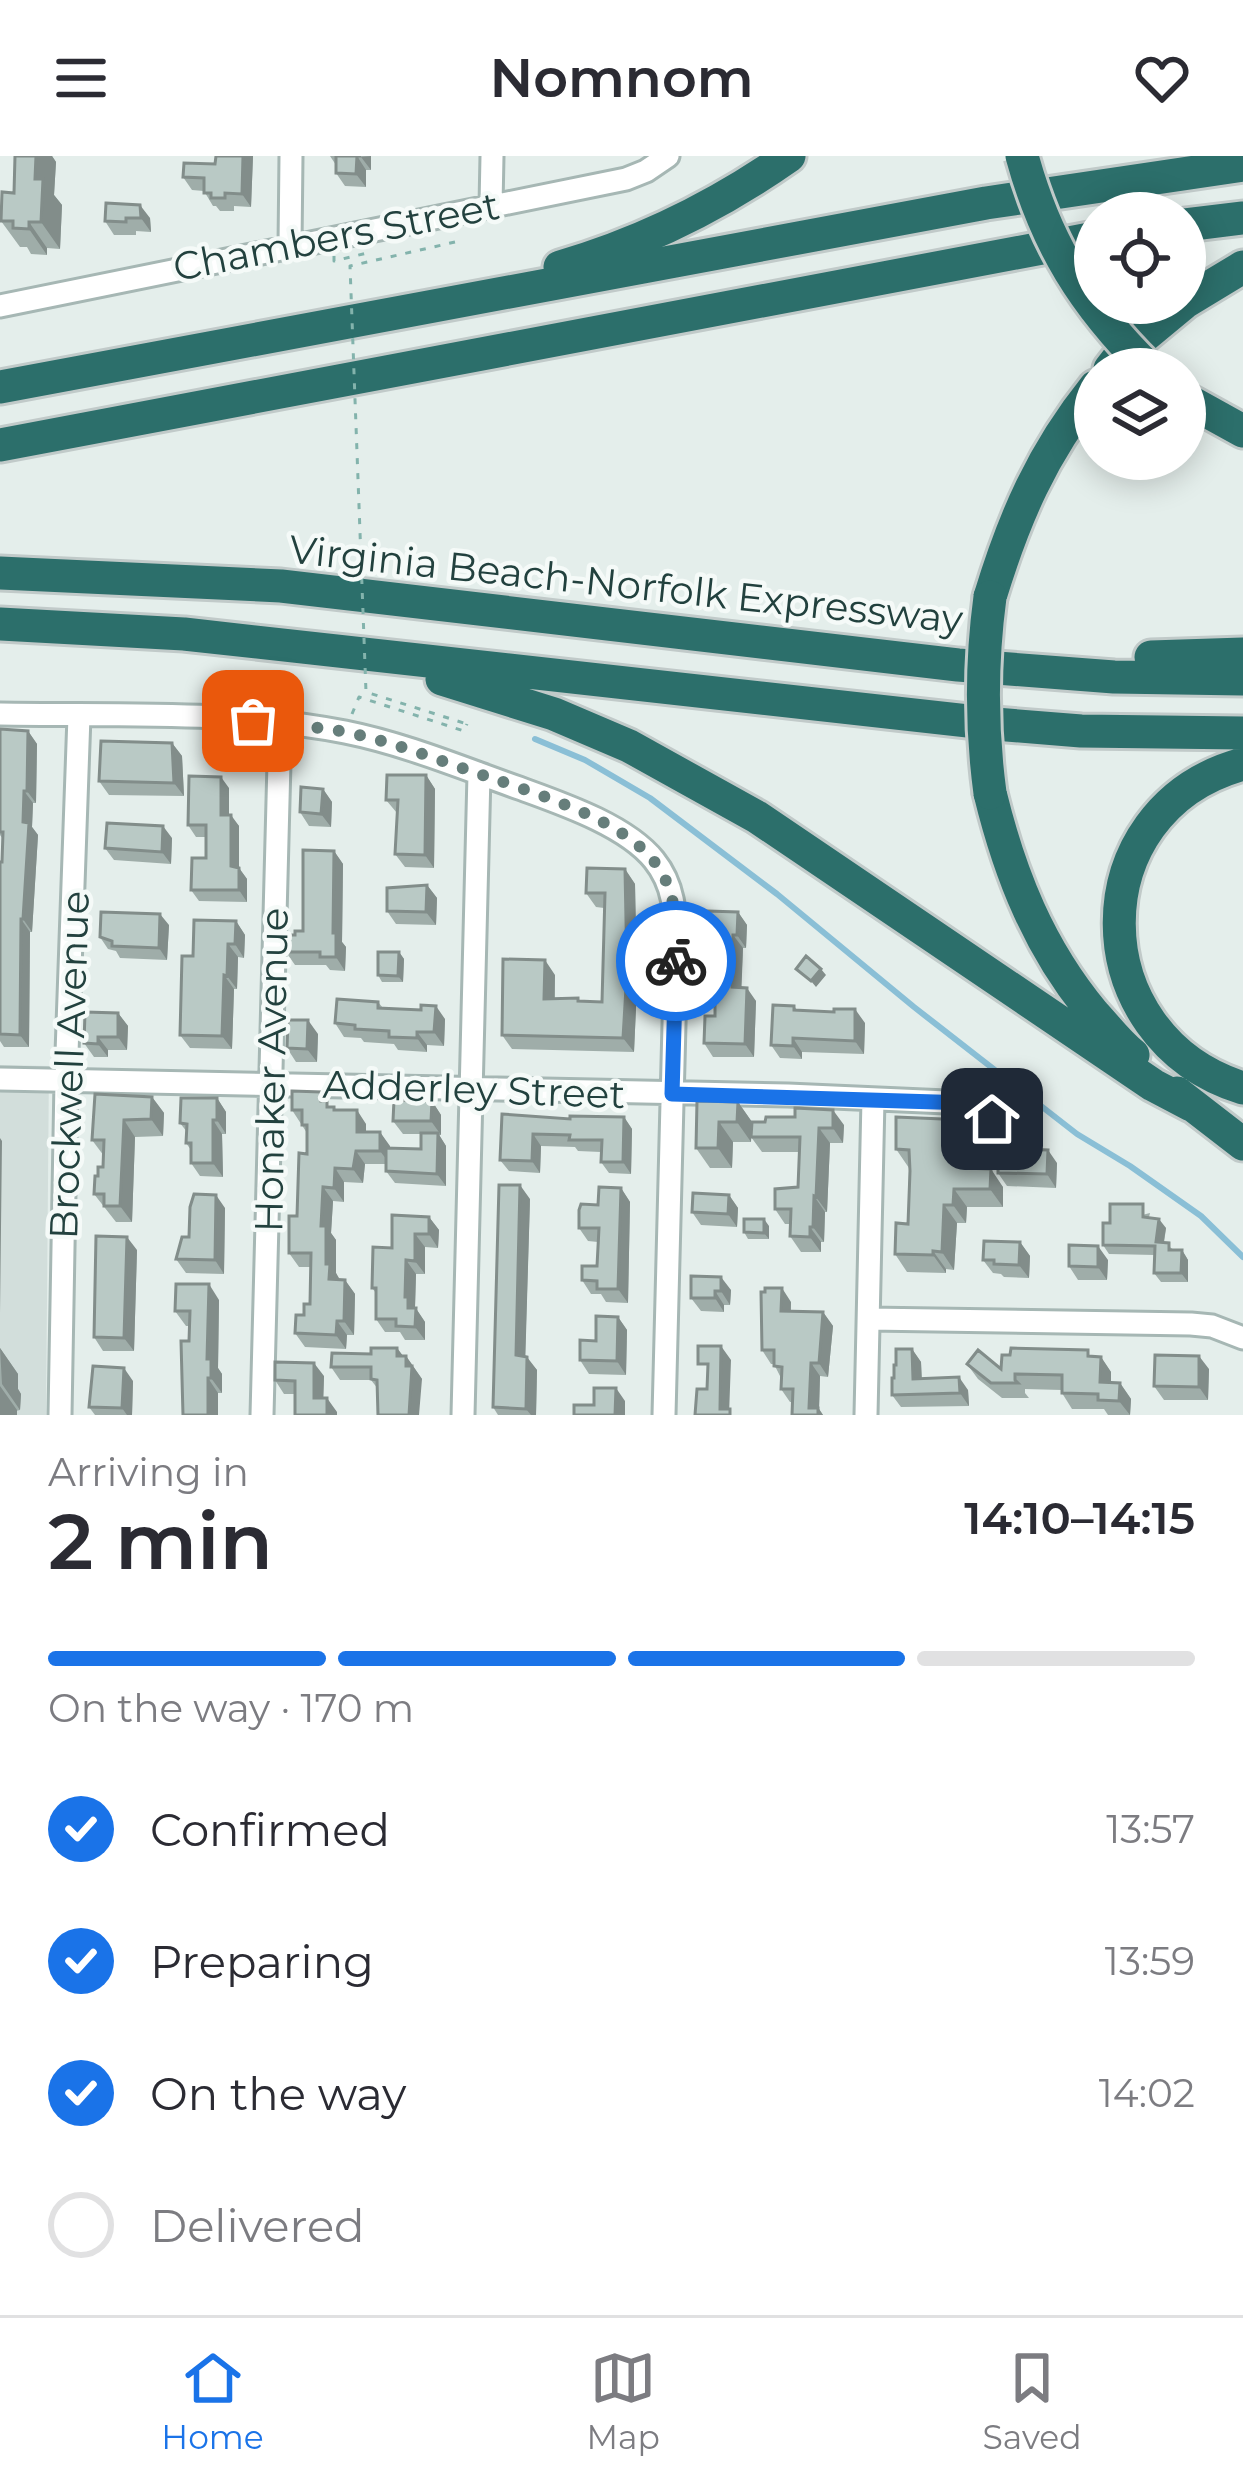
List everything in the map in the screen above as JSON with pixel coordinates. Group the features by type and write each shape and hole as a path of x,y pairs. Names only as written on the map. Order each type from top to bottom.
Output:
{"highway":[{"path":"420,309 573,263 663,229 748,185 789,156"},
{"path":"1022,156 1048,233 1068,272 1092,308 1129,348"},
{"path":"0,387 986,203 1243,164"},
{"path":"1206,222 1243,218"},
{"path":"0,445 1074,242"},
{"path":"1206,289 1243,267"},
{"path":"1129,348 1158,324"},
{"path":"1206,410 1243,431"},
{"path":"1074,415 1029,489 990,597 981,692 990,793 1023,901 1061,971 1122,1046 1243,1144"},
{"name":"Virginia Beach-Norfolk Expressway","path":"0,574 281,586 891,656 1114,677 1243,679"},
{"path":"0,624 95,627 306,646 995,724 1243,733"},
{"path":"306,646 484,690 629,746 758,817 1153,1085 1191,1105"},
{"path":"891,656 1243,654"},
{"path":"1243,764 1187,789 1150,827 1128,871 1120,906 1119,945 1132,994 1158,1035 1202,1071 1243,1088"}],"street":[{"path":"290,245 291,156"},
{"path":"491,205 492,156"},
{"name":"Chambers Street","path":"0,306 626,178 668,156"},
{"path":"0,714 226,718 345,732 390,743 584,814 623,835 655,861 674,900 676,946 664,1415"},
{"name":"Brockwell Avenue","path":"60,1415 79,716"},
{"name":"Honaker Avenue","path":"262,1415 280,724"},
{"path":"463,1415 479,774"},
{"name":"Adderley Street","path":"0,1079 969,1103 992,1119 998,1139"},
{"path":"866,1415 873,1099"},
{"path":"869,1318 1191,1324 1243,1338"}],"path":[{"path":"345,732 359,697 464,731 467,724 366,692 350,266 455,242"}],"shaded area":[{"path":"0,1065 49,1066 46,1415 0,1415"}],"building":[{"path":"15,156 36,156 35,179 43,179 41,222 29,222 29,229 1,221 2,192 14,193"},
{"path":"216,156 243,156 242,194 211,198 211,193 204,193 204,178 183,177 184,163 215,164"},
{"path":"336,156 357,156 356,174 336,173"},
{"path":"106,203 140,205 141,218 105,221"},
{"path":"0,729 28,731 20,1035 0,1034"},
{"path":"101,741 172,743 174,783 99,781"},
{"path":"387,775 426,775 425,855 395,854 398,800 386,800"},
{"path":"189,776 221,777 221,815 231,815 231,866 239,868 239,890 191,890 192,858 206,858 206,825 188,825"},
{"path":"301,787 323,789 321,814 300,812"},
{"path":"107,823 163,826 162,852 105,848"},
{"path":"303,850 334,851 336,957 286,952 286,935 303,931"},
{"path":"587,868 625,869 623,1038 502,1035 503,959 545,960 544,999 602,1002 605,893 586,893"},
{"path":"427,885 426,912 387,911 387,888"},
{"path":"707,911 738,912 732,987 747,988 745,1044 704,1043 705,1016 715,1016 715,989 696,988 697,953 706,953"},
{"path":"101,912 160,914 159,948 112,946 112,941 100,937"},
{"path":"194,920 236,921 235,944 228,944 224,975 222,1036 180,1035 182,956 193,956"},
{"path":"378,952 399,952 398,976 378,975"},
{"path":"806,956 821,969 811,981 796,969"},
{"path":"337,999 378,1002 378,1008 436,1006 434,1032 417,1032 417,1038 389,1037 389,1031 335,1023"},
{"path":"773,1005 834,1012 855,1009 855,1041 793,1038 793,1046 771,1045"},
{"path":"85,1012 118,1013 118,1037 84,1043"},
{"path":"288,1020 308,1020 307,1049 287,1048"},
{"path":"292,1091 321,1092 327,1107 357,1110 357,1132 380,1132 380,1151 356,1151 353,1169 335,1168 334,1188 323,1187 321,1226 326,1226 329,1279 345,1280 344,1321 337,1321 336,1335 295,1333 296,1315 304,1315 304,1304 310,1304 311,1253 289,1253 289,1216 297,1216 299,1153 307,1154 307,1125 302,1125 302,1110 292,1110"},
{"path":"95,1094 152,1097 151,1119 124,1120 120,1206 104,1206 104,1194 94,1194 98,1167 103,1167 104,1140 92,1140"},
{"path":"181,1098 217,1098 213,1163 191,1163 187,1124 180,1123"},
{"path":"394,1100 432,1101 431,1121 393,1121"},
{"path":"697,1101 738,1102 737,1122 719,1122 718,1148 696,1148"},
{"path":"795,1108 833,1110 833,1128 819,1128 810,1237 790,1236 791,1209 775,1209 775,1189 798,1187 800,1137 751,1137 752,1122 795,1117"},
{"path":"502,1114 624,1117 623,1162 601,1162 602,1140 533,1134 532,1161 500,1160"},
{"path":"896,1117 965,1120 964,1168 991,1169 990,1189 954,1189 953,1205 944,1205 942,1252 933,1251 933,1255 895,1254 896,1223 908,1224 910,1171 909,1150 896,1149"},
{"path":"421,1133 438,1133 437,1174 386,1171 386,1148 421,1149"},
{"path":"998,1148 1048,1150 1047,1174 998,1173"},
{"path":"499,1185 520,1185 516,1355 527,1357 526,1409 493,1407"},
{"path":"599,1187 621,1188 618,1289 597,1289 597,1281 582,1280 582,1266 597,1266 599,1228 579,1228 579,1210 581,1204 598,1205"},
{"path":"693,1193 729,1195 728,1214 692,1212"},
{"path":"194,1194 216,1195 215,1260 176,1259 182,1237 189,1237"},
{"path":"1110,1204 1143,1204 1143,1217 1159,1219 1156,1242 1169,1243 1169,1250 1182,1250 1181,1273 1154,1273 1155,1246 1103,1245 1103,1223 1110,1223"},
{"path":"392,1215 429,1217 429,1234 415,1234 415,1261 406,1260 405,1297 408,1308 416,1308 415,1327 396,1326 396,1319 376,1319 373,1247 392,1248"},
{"path":"744,1219 764,1219 764,1233 744,1232"},
{"path":"96,1236 127,1237 124,1338 94,1337"},
{"path":"984,1241 1020,1242 1019,1265 983,1260"},
{"path":"1069,1245 1098,1246 1098,1267 1069,1266"},
{"path":"691,1276 721,1277 721,1291 715,1291 715,1298 691,1298"},
{"path":"176,1284 209,1284 211,1415 183,1415 181,1341 189,1341 190,1311 175,1311"},
{"path":"782,1288 781,1311 823,1312 819,1363 811,1363 809,1408 818,1408 818,1415 792,1415 793,1389 781,1389 782,1367 774,1366 774,1350 762,1350 761,1292"},
{"path":"596,1316 618,1317 617,1361 580,1360 580,1340 596,1341"},
{"path":"698,1346 721,1346 720,1409 730,1409 730,1415 695,1415 697,1389 707,1389 708,1364 698,1364"},
{"path":"371,1348 397,1348 397,1356 406,1356 406,1366 412,1366 409,1415 378,1415 377,1380 371,1379 371,1367 331,1367 332,1353 371,1354"},
{"path":"1011,1348 1088,1350 1088,1356 1101,1357 1100,1382 1120,1383 1119,1401 1098,1400 1098,1394 1062,1393 1062,1375 1015,1374 1018,1383 991,1383 967,1364 978,1350 1001,1369 1002,1355 1010,1355"},
{"path":"896,1349 912,1349 913,1379 959,1377 960,1393 892,1395"},
{"path":"1155,1355 1199,1356 1199,1387 1154,1386"},
{"path":"275,1362 314,1363 314,1398 327,1398 327,1415 295,1415 295,1381 275,1380"},
{"path":"93,1366 124,1368 122,1408 89,1407"},
{"path":"594,1388 616,1388 615,1415 574,1415 574,1405 594,1405"}],"waterway":[{"path":"535,739 585,760 650,798 1077,1134 1201,1216 1243,1257"}],"way so far":[{"path":"253,721 345,732 390,743 542,796 623,835 644,849 667,881 674,900 676,961"}],"route":[{"path":"676,961 672,1094 969,1103 992,1119"}]}
